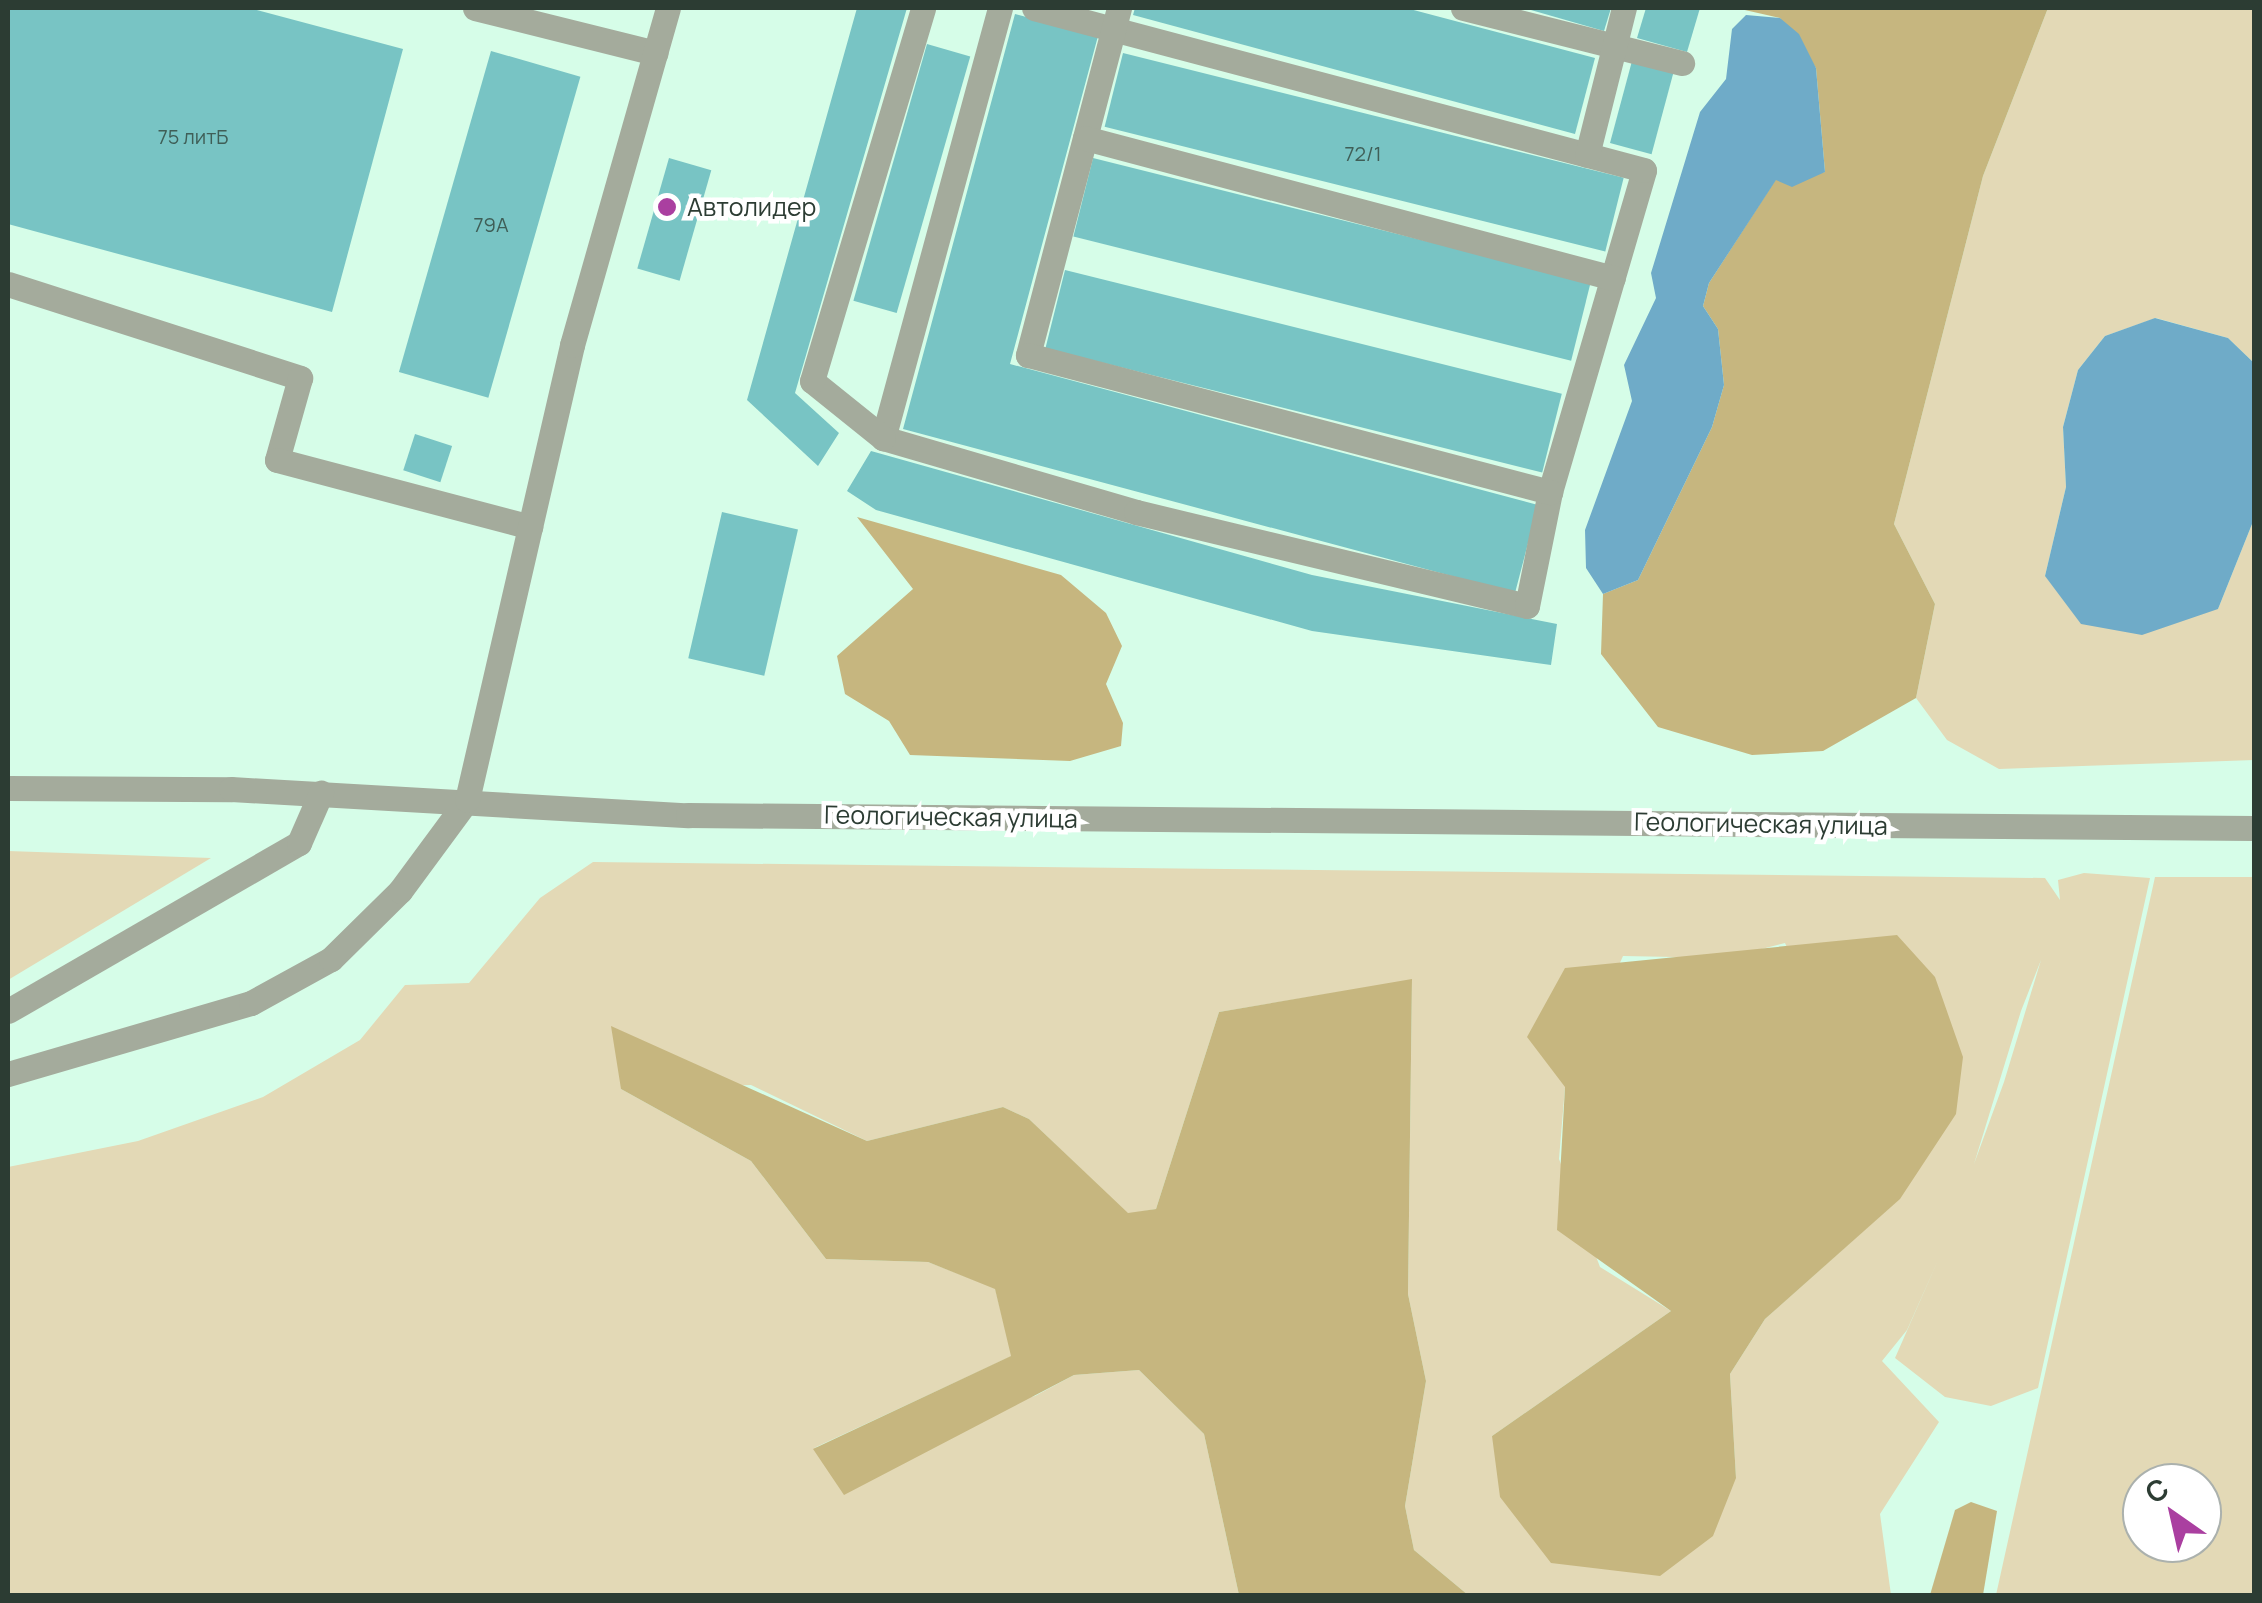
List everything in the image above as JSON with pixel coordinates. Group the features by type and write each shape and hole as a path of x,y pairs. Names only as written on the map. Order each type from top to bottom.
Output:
{"street":[{"path":"475,8 655,54"},
{"path":"8,1074 251,1002 331,958 400,891 466,800 530,527 668,8"},
{"path":"923,8 812,381 882,438 1136,512 1526,606 1550,492 1644,170 1116,18 1034,8"},
{"path":"882,438 1000,8"},
{"path":"1464,8 1682,63"},
{"path":"1587,155 1624,8"},
{"path":"1116,18 1028,355 1550,492"},
{"path":"1085,138 1613,278"},
{"path":"8,284 300,378 277,460 530,527"},
{"name":"Геологическая улица","path":"8,788 321,793 688,815 2254,828"},
{"path":"8,1011 299,843 321,793"}],"shaded area":[{"path":"1736,8 2048,8 1983,176 1894,524 1935,604 1916,698 1823,751 1752,755 1658,727 1601,654 1603,594 1638,580 1712,427 1724,385 1718,329 1703,306 1709,283 1776,179 1825,172 1816,68 1780,18"},
{"path":"2048,8 2254,8 2254,363 2228,338 2156,318 2105,336 2078,370 2063,427 2066,487 2045,576 2218,609 2254,519 2254,760 1999,769 1947,740 1916,698 1935,604 1894,524 1983,176"},
{"path":"857,517 1061,575 1106,613 1122,646 1106,684 1123,723 1121,746 1070,761 910,755 889,721 845,694 837,656 913,589"},
{"path":"8,851 211,858 8,980"},
{"path":"593,862 2045,878 2060,900 2058,880 2084,873 2150,878 2038,1388 1991,1406 1945,1397 1895,1358 1939,1258 1907,1330 1882,1361 1939,1422 1880,1514 1891,1595 1468,1595 1414,1550 1405,1506 1426,1381 1408,1294 1412,980 1219,1012 1156,1209 1128,1214 1029,1119 1003,1107 867,1141 751,1085 621,1089 751,1161 826,1259 928,1262 995,1288 1012,1356 814,1448 1035,1396 1074,1375 1139,1370 1204,1434 1239,1595 8,1596 8,1167 138,1141 263,1097 360,1040 405,985 469,983 540,898","holes":["1785,943 1900,1198 1765,1319 1730,1374 1736,1478 1492,1436 1671,1311 1600,1267 1559,1159 1565,1087 1623,956 1727,958","2041,960 2004,1082 1974,1164 2021,1011"]},
{"path":"2155,877 2254,877 2254,1595 1996,1595"},
{"path":"1897,935 1935,977 1963,1057 1956,1114 1900,1199 1765,1319 1730,1374 1736,1478 1713,1536 1660,1576 1551,1563 1500,1497 1492,1436 1671,1311 1557,1230 1565,1087 1527,1037 1565,968"},
{"path":"1412,979 1408,1294 1426,1381 1405,1506 1414,1550 1468,1595 1239,1595 1204,1434 1139,1370 1074,1375 844,1495 813,1449 1011,1356 995,1289 928,1262 826,1259 751,1161 621,1089 611,1026 867,1141 1003,1107 1029,1119 1128,1213 1156,1209 1219,1012"},
{"path":"1971,1502 1997,1511 1983,1595 1930,1595 1955,1510"}],"water":[{"path":"1746,15 1780,18 1799,34 1816,68 1825,172 1792,187 1776,180 1709,283 1703,306 1718,329 1724,385 1712,427 1638,580 1603,594 1586,568 1585,530 1632,401 1624,365 1656,298 1651,273 1700,112 1726,79 1732,29"},
{"path":"2155,318 2228,338 2254,363 2254,519 2218,609 2142,635 2081,624 2045,576 2066,487 2063,427 2078,370 2105,336"}],"building":[{"path":"8,8 249,8 403,49 332,312 8,224"},
{"path":"857,8 907,8 795,393 839,433 818,466 747,400"},
{"path":"1135,8 1406,8 1595,58 1575,134 1133,15"},
{"path":"1524,8 1611,8 1604,31"},
{"path":"1646,8 1700,8 1687,52 1637,38"},
{"path":"1015,14 1098,36 1010,364 1538,505 1515,593 903,429"},
{"path":"927,44 970,56 897,313 853,301"},
{"path":"491,51 580,77 488,398 399,372"},
{"path":"1123,53 1624,178 1605,252 1105,127"},
{"path":"1632,61 1674,72 1652,154 1610,143"},
{"path":"669,158 711,170 680,281 637,269"},
{"path":"1093,158 1591,282 1571,361 1073,237"},
{"path":"1065,270 1562,394 1542,472 1045,349"},
{"path":"415,434 452,446 440,482 403,470"},
{"path":"871,451 1312,575 1557,624 1551,665 1312,631 876,510 847,491"},
{"path":"722,512 798,530 764,676 688,658"}],"place":[{"name":"Автолидер","path":"667,207"}]}
